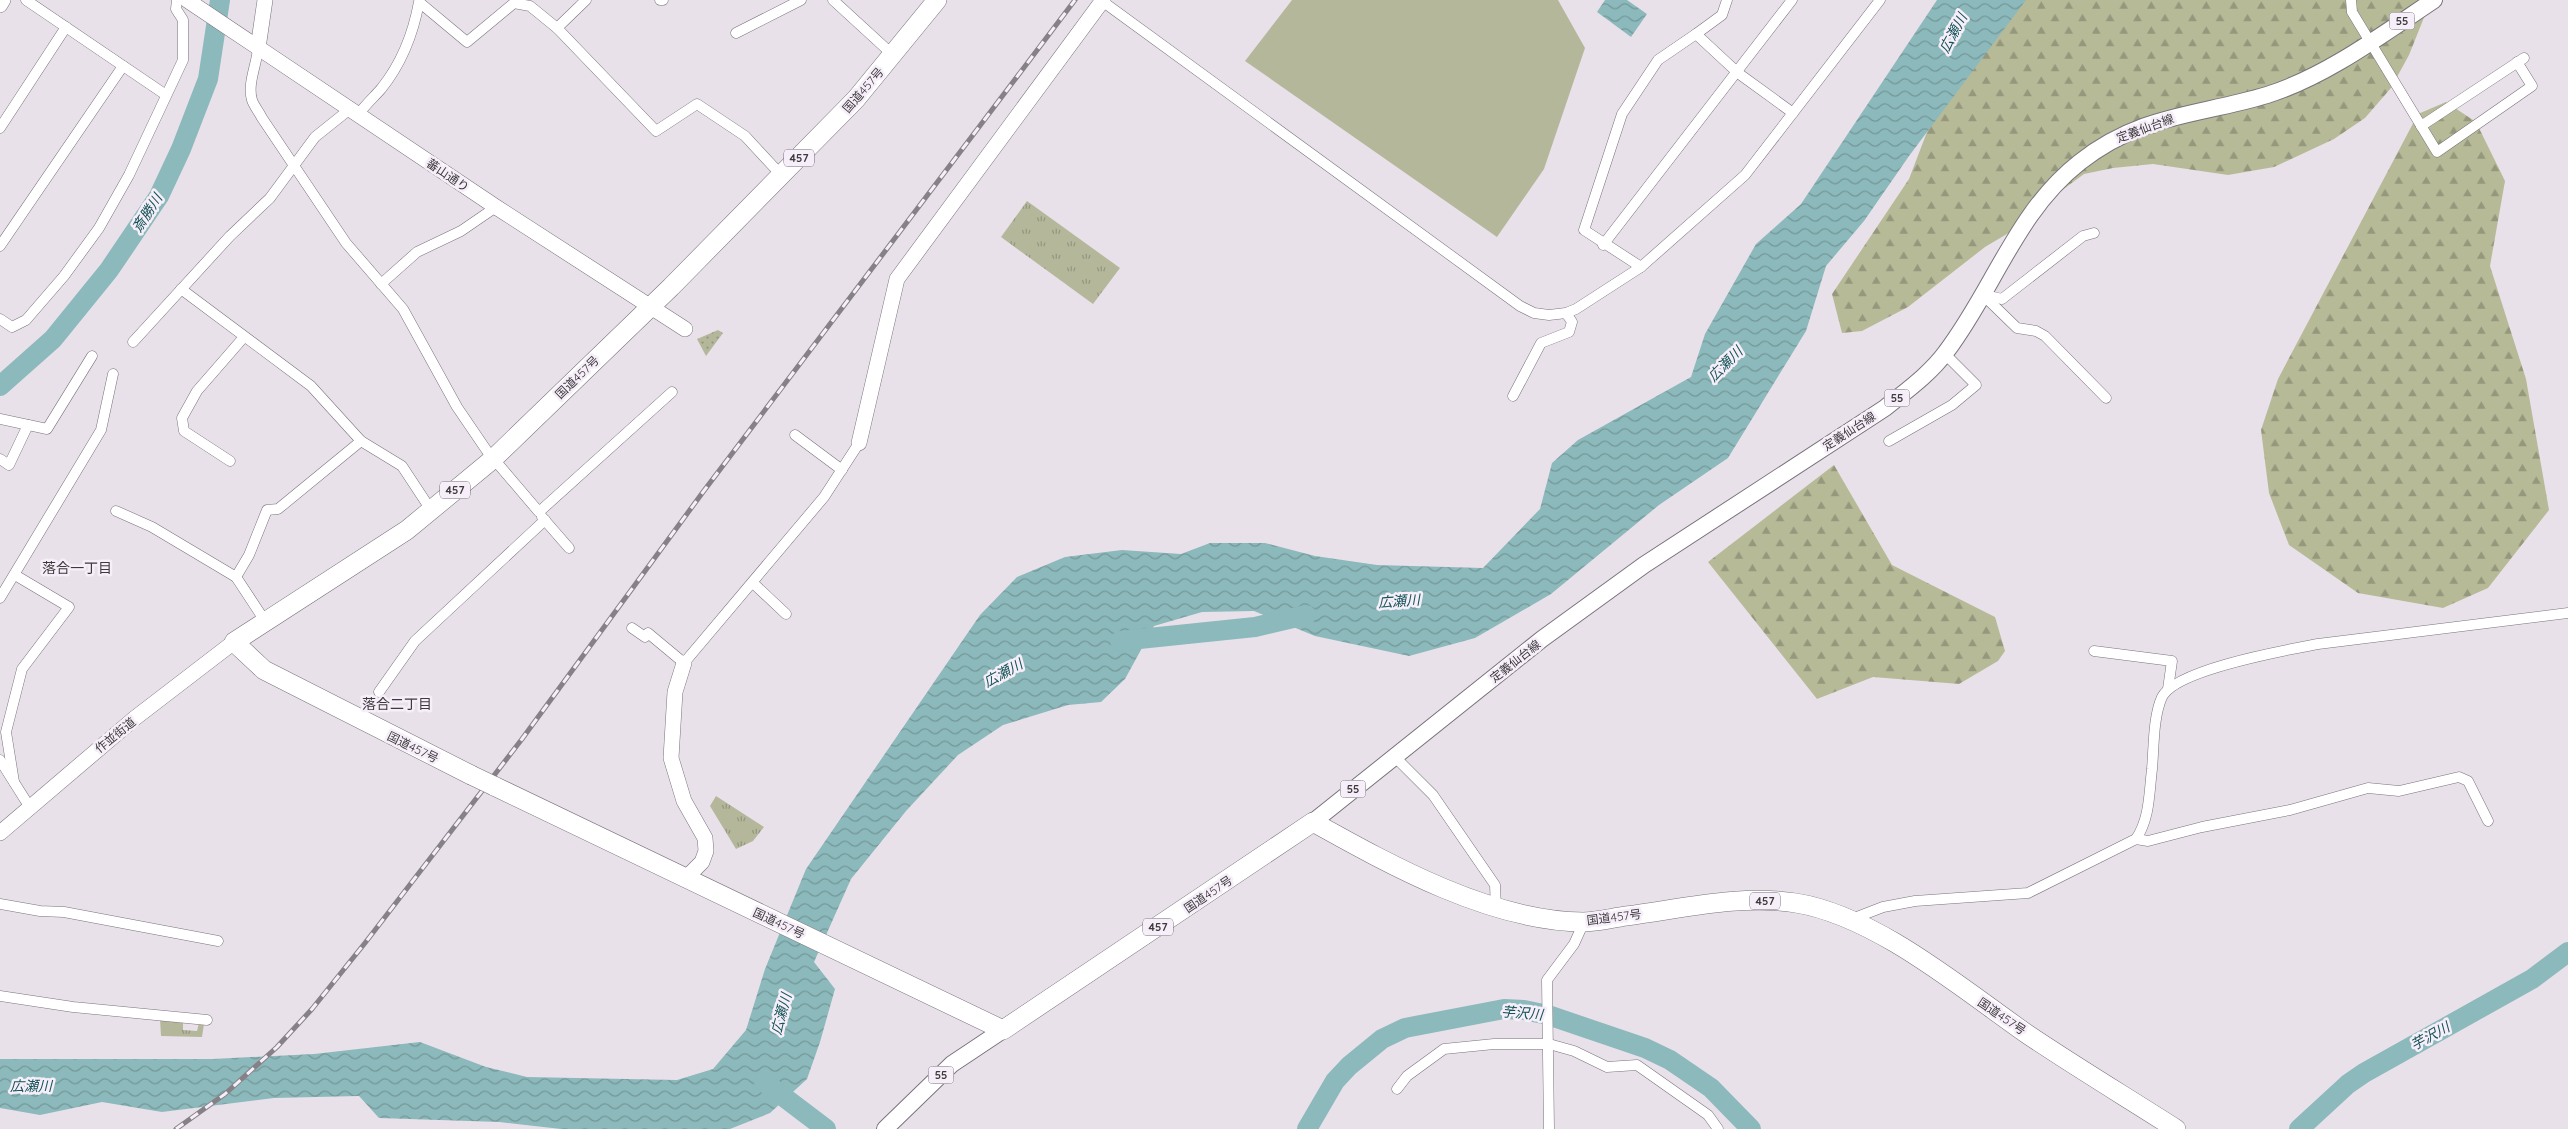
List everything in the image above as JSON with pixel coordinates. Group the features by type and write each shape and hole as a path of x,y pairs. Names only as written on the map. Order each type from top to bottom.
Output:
{"highway":[{"name":"国道457号","path":"937,0 856,99 782,176 494,459 407,530 234,642 264,670 380,731 1003,1030 1313,822 1420,876 1496,909 1534,917 1584,922 1749,900 1796,903 1852,919 1914,956 2040,1042 2176,1129"}],"main road":[{"name":"定義仙台線","path":"1313,822 1542,639 1644,565 1885,408 1914,384 1945,354 1983,295 2011,242 2033,209 2054,184 2074,167 2118,136 2164,118 2268,95 2307,78 2370,42 2434,0"},
{"name":"55","path":"885,1129 952,1064 1003,1030"}],"street":[{"path":"0,5 3,0"},
{"path":"26,0 166,95"},
{"path":"0,319 12,327 26,320 82,252 125,183 183,60 183,20 176,9 177,0"},
{"name":"蕃山通り","path":"186,0 496,207 685,329"},
{"path":"265,0 253,45 257,63 252,80 252,100 346,243 403,309 457,407 494,459 569,548"},
{"path":"557,28 586,0"},
{"path":"736,34 801,0"},
{"path":"833,0 893,55"},
{"path":"1641,267 1584,230 1622,114 1658,60 1722,15 1727,0"},
{"path":"1603,244 1738,73 1792,0"},
{"path":"687,877 702,862 706,851 705,838 684,801 671,758 668,731 675,692 684,663 824,497 842,470 859,443 897,279 1103,1 1520,306 1534,313 1549,315 1566,313 1576,309 1641,267 1745,175 1880,0"},
{"path":"2351,0 2352,12 2370,42 2421,126 2437,152 2532,86 2520,60 2421,126"},
{"path":"419,1 467,42 514,3 530,6 557,28 656,131 696,104 746,136 782,176"},
{"path":"133,342 230,236 270,198 315,137 354,112 380,90 404,53 415,25 419,1"},
{"path":"0,128 66,28"},
{"path":"1696,34 1738,73 1794,112"},
{"path":"0,246 123,66"},
{"path":"381,284 417,252 461,231 496,207"},
{"path":"1983,295 2002,298 2083,236 2094,233"},
{"path":"181,289 311,386 361,442 402,466 431,510"},
{"path":"1983,295 2017,328 2036,331 2045,336 2106,398"},
{"path":"1512,396 1541,343 1569,332 1572,322 1566,313"},
{"path":"230,461 184,431 182,418 197,391 244,337"},
{"path":"1889,440 1952,405 1976,385 1945,354"},
{"path":"0,419 47,429 92,356"},
{"path":"0,598 101,430 113,374"},
{"path":"379,692 415,641 672,392"},
{"path":"0,459 9,465 28,425"},
{"path":"795,435 842,470"},
{"path":"236,577 249,555 267,510 278,510 361,442"},
{"path":"116,511 152,527 186,549 236,577 266,621"},
{"path":"14,782 6,732 22,669 69,607 15,575"},
{"path":"753,583 786,614"},
{"path":"2168,689 2186,677 2278,651 2568,612"},
{"path":"632,628 645,637 648,633 684,663"},
{"name":"作並街道","path":"0,833 29,806 132,720 234,642"},
{"path":"1852,919 1883,907 1915,901 2028,893 2136,839 2146,821 2159,707 2168,689 2172,661 2094,651"},
{"path":"1394,756 1433,795 1495,885 1496,909"},
{"path":"0,760 29,806"},
{"path":"2136,839 2148,841 2202,827 2290,810 2368,788 2399,791 2459,776 2468,781 2488,821"},
{"path":"0,904 40,911 64,912 218,941"},
{"path":"1549,1129 1548,980 1574,944 1584,922"},
{"path":"0,996 73,1007 207,1020"},
{"path":"1396,1089 1407,1076 1444,1049 1548,1041 1607,1067 1637,1066 1708,1115 1718,1129"}],"green space":[{"path":"1292,0 1558,0 1585,48 1544,169 1497,237 1245,61"},
{"path":"1972,0 2426,0 2425,15 2409,55 2391,88 2365,118 2334,139 2274,167 2228,175 2153,164 2113,168 2084,174 2050,199 2022,225 1985,247 1908,307 1862,331 1842,333 1832,294 1909,179 1935,111"},
{"path":"2446,102 2476,122 2505,181 2490,266 2526,379 2549,510 2488,588 2443,608 2358,593 2289,545 2269,493 2261,430 2278,379 2418,114"},
{"path":"1027,201 1120,268 1093,304 1001,237"},
{"path":"718,330 723,333 706,356 697,339"},
{"path":"1834,465 1892,565 1995,617 2005,651 1998,661 1959,684 1873,677 1817,699 1708,562"},
{"path":"716,796 764,827 753,841 736,849 710,806"},
{"path":"160,1019 183,1023 183,1030 197,1031 199,1023 204,1024 202,1037 161,1036"}],"water":[{"path":"1605,0 1627,0 1647,14 1631,37 1597,12"},
{"path":"1937,0 2026,0 1909,156 1864,221 1826,266 1806,331 1728,458 1659,505 1551,594 1475,638 1409,656 1315,636 1254,611 1202,612 1154,626 1125,679 1101,702 1068,705 1003,725 958,755 906,811 851,879 814,962 835,989 820,1042 807,1079 770,1113 730,1129 561,1129 499,1122 379,1118 359,1096 274,1098 162,1112 102,1102 40,1115 0,1108 0,1059 213,1059 314,1054 420,1042 486,1067 527,1077 677,1080 713,1069 746,1030 765,969 806,869 980,615 1017,577 1065,557 1122,550 1181,554 1210,543 1265,543 1315,556 1377,565 1483,568 1540,509 1552,463 1578,440 1691,377 1705,334 1756,244 1801,204"}],"waterway":[{"name":"斎勝川","path":"0,386 53,339 109,270 159,196 181,149 208,79 220,0"},
{"name":"広瀬川","path":"1120,641 1255,627 1306,615"},
{"name":"芋沢川","path":"2299,1129 2348,1084 2364,1073 2532,979 2568,952"},
{"name":"芋沢川","path":"1307,1129 1335,1081 1349,1066 1382,1039 1405,1028 1504,1009 1524,1010 1548,1015 1645,1048 1670,1060 1711,1088 1751,1129"},
{"name":"芋沢川","path":"764,1082 826,1129"}],"railway":[{"path":"176,1129 225,1094 277,1047 312,1009 365,943 522,739 703,492 1075,0"}],"district":[{"name":"落合一丁目","path":"77,568"},
{"name":"落合二丁目","path":"397,704"}]}
